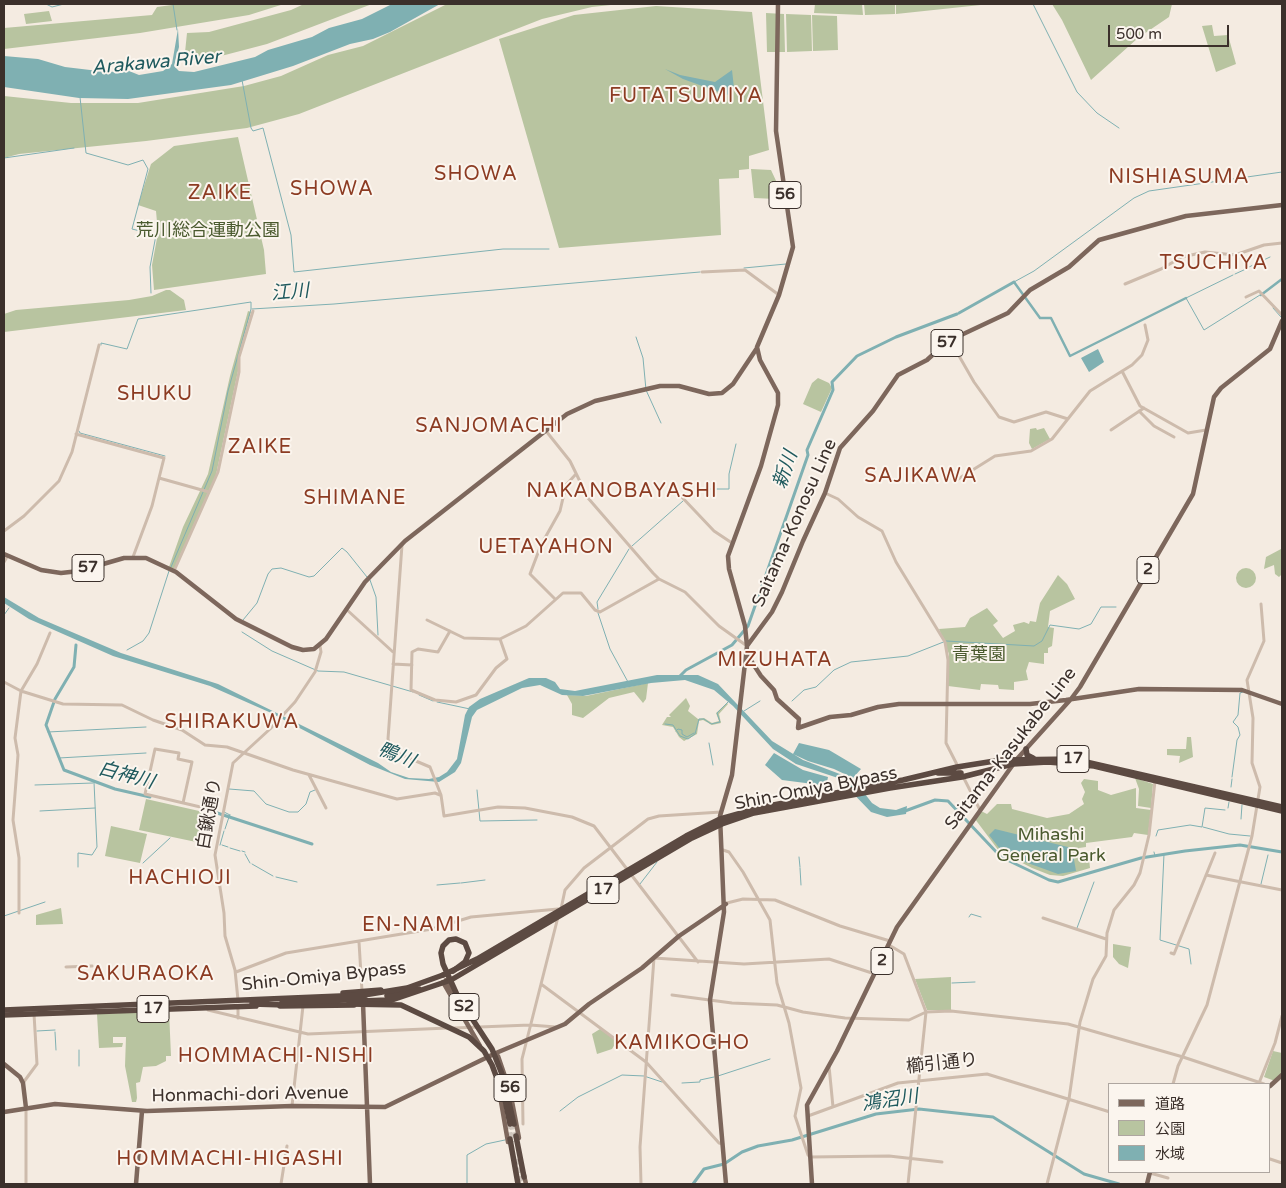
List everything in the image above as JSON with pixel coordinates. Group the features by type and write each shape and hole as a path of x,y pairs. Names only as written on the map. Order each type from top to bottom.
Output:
{"highway":[{"path":"1026,749 1028,756 1036,758"},
{"name":"Shin-Omiya Bypass","path":"864,790 1036,758 1093,762 1282,811"},
{"name":"Shin-Omiya Bypass","path":"4,1011 34,1014 240,1003 336,994 362,999 399,999 445,981 559,916 686,836 763,807 850,793 931,774 994,770 1015,762 1072,763 1282,807"},
{"name":"Shin-Omiya Bypass","path":"240,1003 325,1005 362,999 439,976 476,959 629,871"},
{"name":"S2","path":"240,1003 364,995 407,988 443,975 448,973 453,971 464,964 469,951 466,944 460,940 451,940 444,944 441,953 444,968 447,974 449,980 458,997 492,1049 500,1068 508,1098 511,1124"},
{"name":"17","path":"445,981 476,959"},
{"name":"17","path":"407,986 427,988"},
{"path":"4,1011 352,1000 427,988"},
{"path":"284,999 303,1003"},
{"name":"S2","path":"240,1003 383,1003 401,1005 469,1037 487,1055 497,1076 511,1124"},
{"path":"497,1076 511,1124"},
{"path":"513,1138 524,1177"},
{"path":"513,1138 517,1184"}],"main road":[{"name":"56","path":"757,347 779,295 793,245 778,153 776,94 778,4"},
{"name":"Saitama-Konosu Line","path":"747,646 777,602 825,493 840,448 872,413 895,379 927,360 951,341 1008,313 1030,290 1069,267 1102,239 1186,216 1282,204"},
{"name":"Saitama-Kasukabe Line","path":"812,1184 807,1116 808,1102 829,1066 901,921 1015,762 1072,699 1194,494 1212,400 1216,393 1270,349 1282,321"},
{"path":"320,646 365,582 402,545 567,414 590,402 656,386 674,386 712,394 725,392 733,384 757,347"},
{"path":"726,904 720,822 721,812 732,775 747,646 745,626 728,563 732,542 761,466 778,402 776,390 760,360 757,347"},
{"name":"57","path":"6,556 42,571 59,573 79,571 133,557 146,558 172,570 230,615 290,646 306,650 320,646"},
{"path":"746,652 757,671 774,690 777,699 799,719 798,728 830,717 850,715 882,706 918,702 993,705 1072,699 1139,689 1248,690 1282,704"},
{"path":"994,770 1002,772 1003,778"},
{"path":"720,822 724,850 726,904 711,1000 728,1184"},
{"name":"Honmachi-dori Avenue","path":"4,1112 58,1104 142,1111 292,1106 386,1107 496,1053 566,1023 578,1012 654,958 679,936 726,904"},
{"name":"56","path":"445,981 466,1014 496,1053 508,1082 513,1138"},
{"name":"56","path":"445,981 486,1058 500,1092 513,1138"},
{"path":"362,999 370,1184"},
{"path":"4,1064 22,1082 26,1108"},
{"path":"1271,1085 1282,1075"},
{"path":"136,1184 142,1111"},
{"path":"524,1177 526,1184"}],"street":[{"path":"1125,284 1161,269 1182,257 1206,252 1235,255 1264,245 1282,244"},
{"path":"702,272 744,270 779,295"},
{"path":"1246,297 1259,291 1282,315"},
{"path":"172,570 205,491 218,472 239,372 240,354 252,311"},
{"path":"955,481 994,456 1041,447 1059,433 1090,391 1135,362 1146,348 1148,340 1145,325"},
{"path":"951,341 974,382 999,417 1014,422 1046,412 1068,419"},
{"path":"4,531 24,516 57,485 70,456 99,345"},
{"path":"1122,371 1138,402 1144,408 1188,433 1206,430"},
{"path":"1111,430 1144,408"},
{"path":"1139,411 1154,426 1174,438"},
{"path":"546,430 568,457 592,503 659,578 685,592 719,626 747,646"},
{"path":"76,434 163,457 159,478 133,557"},
{"path":"555,599 530,574 541,545 560,511 566,485 576,474"},
{"path":"159,478 205,491"},
{"path":"678,493 714,531 732,542"},
{"path":"825,493 838,499 858,517 884,534 896,562 946,645 948,660 946,743 980,810"},
{"path":"402,545 388,744 396,753 426,764 441,795 444,816 498,807 528,809 570,816 594,826 698,962"},
{"path":"4,562 6,556"},
{"path":"428,620 468,639 500,639 526,626 563,593 570,594 578,591 588,599 595,610 600,612 659,578"},
{"path":"1173,1083 1207,1005 1252,841 1260,787 1252,763 1253,726 1248,690 1248,673 1264,641 1260,604"},
{"path":"346,609 389,646 394,654"},
{"path":"450,631 438,652 413,651 412,690 436,700 460,702 476,695 496,668 507,659 500,639"},
{"path":"19,914 19,858 14,820 18,755 15,738 21,691 37,664 50,634"},
{"name":"白鍬通り","path":"238,1018 240,1003 236,972 225,936 224,913 215,849 233,763 242,752 287,712 316,670 321,652 320,646"},
{"path":"393,664 412,665"},
{"path":"4,682 21,691 54,702 65,704 122,705 153,720 180,729 205,745 227,747 269,763 402,800 435,793 441,795"},
{"path":"183,803 192,762 178,759 179,753 155,749 145,794 183,803 209,809"},
{"path":"309,775 326,808"},
{"path":"1047,1184 1069,1099 1080,1027 1093,979 1106,956 1106,940 1114,910 1136,883 1143,862 1155,781"},
{"path":"523,1124 522,1060 565,890 584,868 653,817 721,812"},
{"path":"724,850 729,852 770,920 773,961 778,990 784,1008 801,1088 795,1113 801,1138 810,1156 889,1156 942,1162"},
{"path":"1171,953 1174,954 1214,853"},
{"path":"1206,875 1282,890"},
{"path":"752,899 755,894"},
{"path":"726,904 736,900 775,900 890,944 904,954 926,1012 908,1184"},
{"path":"236,972 286,953 432,929 471,917 561,909"},
{"path":"1043,918 1106,940"},
{"path":"359,942 362,999"},
{"path":"640,1184 646,1062 654,958 717,964 831,959 875,974"},
{"path":"66,967 92,966"},
{"path":"541,984 646,1062 723,1144"},
{"path":"672,995 777,1005 832,1017 909,1020 926,1012 951,1011 1038,1019 1080,1027 1183,1057 1258,1083"},
{"path":"292,1106 298,1032 303,1003"},
{"path":"208,1010 309,1034 530,1025 556,1027"},
{"path":"22,1082 37,1064 34,1014"},
{"path":"1261,1083 1282,1016"},
{"path":"829,1066 833,1107"},
{"name":"櫛引通り","path":"807,1116 898,1083 990,1074 1108,1111"},
{"path":"26,1108 26,1184"},
{"path":"282,1184 287,1146"},
{"path":"1153,1173 1168,1178"}],"green space":[{"path":"179,4 284,4 249,15 140,33 4,49 4,28 152,15 157,7"},
{"path":"304,4 372,4 267,44 225,55 184,62 187,33 209,32 291,10"},
{"path":"447,4 620,4 592,7 542,19 299,114 247,128 19,154 4,158 4,96 71,103 138,103 244,86 281,76 328,55 363,46"},
{"path":"815,4 862,4 863,15 814,13"},
{"path":"864,4 895,4 895,14 865,15"},
{"path":"896,4 990,4 896,14"},
{"path":"1052,4 1172,4 1169,17 1138,38 1091,80 1062,20"},
{"path":"656,6 752,12 769,150 749,156 749,169 739,170 739,178 719,179 721,235 559,248 499,39 574,15"},
{"path":"49,11 52,21 26,24 24,14"},
{"path":"766,13 784,14 785,52 767,52"},
{"path":"786,14 811,15 812,51 787,52"},
{"path":"812,15 837,16 838,50 813,51"},
{"path":"1212,25 1214,36 1228,35 1236,64 1216,72 1202,26"},
{"name":"荒川総合運動公園","path":"238,137 264,250 266,274 154,290 152,265 158,233 156,211 138,205 151,164 174,146"},
{"path":"751,169 771,170 778,185 776,199 754,198"},
{"path":"170,290 184,300 186,310 4,332 4,314 16,310 129,300 152,296"},
{"path":"248,311 251,312 238,357 238,371 216,475 174,569 169,567 183,527 208,474 230,376"},
{"path":"818,378 829,383 832,388 821,412 803,404 812,383"},
{"path":"1036,428 1037,430 1044,428 1050,439 1032,449 1029,443 1030,429"},
{"path":"1281,549 1282,574 1279,577 1275,574 1274,565 1264,569 1266,557"},
{"path":"1246,568 1253,571 1256,578 1253,585 1246,588 1239,585 1236,578 1239,571"},
{"name":"青葉園","path":"1058,575 1067,584 1075,599 1050,611 1048,627 1054,628 1052,646 1048,648 1048,653 1044,653 1044,664 1029,662 1026,671 1028,680 1014,682 1014,690 999,689 998,685 981,684 980,690 948,686 949,654 939,629 965,627 970,618 987,608 998,621 993,625 1003,638 1015,631 1013,625 1024,622 1029,624 1030,621 1036,622 1040,603"},
{"path":"648,683 646,699 643,703 634,692 609,698 583,718 572,715 572,704 567,695 586,696"},
{"path":"686,698 690,706 688,711 698,719 704,718 712,723 719,721 716,713 728,704 719,714 721,723 712,725 703,720 699,721 697,734 684,741 673,727 662,725 667,717 671,717 669,715"},
{"path":"1187,737 1191,737 1193,757 1179,763 1180,756 1167,755 1167,749 1186,749"},
{"name":"Mihashi General Park","path":"1135,778 1153,784 1151,808 1138,806 1139,789"},
{"name":"Mihashi General Park","path":"1084,779 1098,781 1098,790 1111,795 1136,788 1136,808 1151,810 1148,835 1134,833 1132,837 1086,843 1086,847 1079,848 1080,860 1089,859 1090,868 1063,876 1050,875 1032,868 999,851 975,819 981,811 987,814 997,804 1011,804 1012,809 1047,818 1069,814 1084,804 1082,799 1085,792 1081,783"},
{"path":"146,799 208,813 201,843 139,830"},
{"path":"111,826 147,834 140,863 105,856"},
{"path":"61,908 63,924 36,925 36,915"},
{"path":"1113,944 1131,947 1128,968 1119,964 1113,957"},
{"path":"951,977 951,1010 927,1010 915,979"},
{"path":"169,1011 171,1056 166,1056 166,1061 156,1066 143,1067 140,1082 136,1083 136,1102 132,1102 125,1066 126,1037 113,1037 113,1043 123,1043 122,1047 99,1048 97,1014"},
{"path":"600,1029 617,1041 612,1049 597,1054 592,1034"},
{"path":"1273,1051 1282,1053 1282,1074 1275,1081 1264,1077"}],"water":[{"path":"392,4 440,4 390,32 373,39 350,44 293,66 231,85 128,99 79,98 4,87 4,56 38,59 65,67 107,72 129,71 139,75 163,71 172,64 178,29 179,47 174,66 179,71 194,72 255,57 268,50 312,37 329,28 362,19"},
{"path":"665,69 680,75 715,82 732,70 734,88 727,95 683,79"},
{"path":"1098,349 1104,362 1089,372 1081,358"},
{"path":"4,597 39,618 121,653 218,684 378,763 391,772 409,778 429,779 439,777 447,772 457,759 465,715 469,707 480,699 529,678 546,678 555,682 560,689 575,691 657,675 698,675 718,684 772,741 803,760 845,776 858,785 872,803 880,808 896,810 907,806 906,814 887,817 871,812 838,778 796,764 773,749 733,706 714,690 685,680 651,683 583,696 562,695 540,685 522,688 477,710 472,717 461,763 455,772 439,782 405,779 370,765 269,712 210,686 113,656 29,619 4,603"},
{"path":"799,743 829,750 861,769 853,778 834,769 808,761 793,754"},
{"path":"774,753 803,770 828,777 827,782 821,785 782,780 765,765"},
{"path":"995,829 1072,848 1076,871 1058,874 1014,858 1000,849 989,835"}],"waterway":[{"path":"46,4 52,7 64,4"},
{"path":"173,4 177,30"},
{"path":"1033,4 1077,92 1097,113 1119,128"},
{"path":"242,80 251,128 253,131 263,128 291,235 294,272 503,249 549,249"},
{"path":"80,97 86,153 128,165 143,160 148,169 132,229 156,235 150,267 151,293"},
{"path":"4,158 74,148"},
{"name":"新川","path":"1014,282 1034,271 1134,198 1149,191 1282,172"},
{"path":"1247,268 1270,257"},
{"name":"江川","path":"744,268 786,264"},
{"path":"1235,274 1246,269"},
{"name":"江川","path":"252,309 334,304 700,272"},
{"path":"1233,275 1186,298 1204,330 1260,295"},
{"path":"1261,295 1282,279"},
{"path":"1014,282 1040,318 1051,318 1070,356 1186,298"},
{"name":"新川","path":"959,313 1014,282"},
{"name":"江川","path":"101,345 101,343 127,349 138,319 251,302 251,309 228,391 212,471 171,567"},
{"path":"1273,308 1281,317"},
{"name":"新川","path":"680,676 686,670 732,645 748,626 808,455 807,450 833,390 832,382 857,356 896,337 957,314"},
{"path":"636,337 643,358 646,390 661,423"},
{"path":"79,431 80,433 165,456"},
{"path":"711,489 729,489 729,474 736,444"},
{"path":"632,546 683,501"},
{"path":"243,620 257,603 268,574 272,569 281,568 309,577 314,576 342,548 367,577"},
{"path":"598,609 597,602 629,549"},
{"name":"江川","path":"127,650 143,641 149,633 169,571"},
{"path":"370,580 376,597 378,635"},
{"path":"792,701 804,690 816,687 834,670 851,662 908,656 946,641 1034,646 1042,641 1050,625 1079,629 1091,624 1101,607 1116,607"},
{"path":"4,615 9,608"},
{"path":"598,613 610,649 628,682"},
{"path":"242,632 272,651 318,671 344,672 413,692"},
{"name":"白神川","path":"76,645 74,667 55,699 46,725 64,770 115,789 150,797"},
{"path":"1232,777 1237,740 1240,735 1238,727 1233,722 1238,715 1240,693 1243,692"},
{"path":"419,695 433,701"},
{"path":"665,724 673,725 680,736 688,739 695,734 699,719 704,719 711,724 720,722 717,713 729,701"},
{"path":"744,711 760,701"},
{"path":"437,702 470,709"},
{"path":"48,732 146,727"},
{"path":"676,731 678,729 682,730 682,734 687,737 694,733"},
{"path":"709,743 713,765"},
{"path":"59,758 146,753"},
{"path":"1231,787 1232,779"},
{"path":"78,867 78,853 92,855 97,847 94,782"},
{"path":"35,785 93,783"},
{"path":"229,789 254,791 266,804 289,812 298,812 306,804 310,792 315,790"},
{"path":"477,790 480,821 537,820"},
{"path":"905,811 935,800 948,801 1001,857 1049,880 1058,882 1141,858 1185,851 1240,845 1282,852"},
{"path":"1228,808 1229,802"},
{"path":"1241,819 1242,805"},
{"path":"40,811 95,808"},
{"path":"1156,836 1158,830 1190,825 1202,827 1205,808 1225,810"},
{"name":"白神川","path":"208,810 312,844"},
{"name":"白神川","path":"224,812 230,815"},
{"path":"225,829 229,817"},
{"path":"1203,827 1229,834 1250,836"},
{"path":"220,845 224,831"},
{"path":"143,863 170,838"},
{"path":"222,845 228,847"},
{"path":"230,848 240,851"},
{"path":"1154,852 1155,856"},
{"path":"245,854 250,863"},
{"path":"1164,854 1160,940 1189,949 1191,964"},
{"path":"1261,884 1268,855"},
{"path":"799,857 800,867"},
{"path":"640,884 657,862"},
{"path":"252,864 273,876"},
{"path":"800,868 801,885"},
{"path":"276,877 297,882"},
{"path":"461,883 485,880"},
{"path":"1077,928 1094,882"},
{"path":"437,885 460,883"},
{"path":"4,916 45,902"},
{"path":"969,917 971,914 981,917"},
{"path":"952,983 975,982"},
{"path":"37,1031 55,1030"},
{"path":"55,1032 56,1050"},
{"path":"79,1050 79,1066"},
{"path":"718,1076 770,1059"},
{"path":"560,1111 578,1097 622,1075 644,1076 662,1082"},
{"path":"682,1083 700,1082 700,1080 714,1077"},
{"name":"鴻沼川","path":"693,1184 704,1169 724,1164 742,1152 758,1146 792,1140 876,1114 919,1109 993,1117 1084,1174 1119,1184"},
{"path":"467,1184 467,1155 486,1144 505,1140"}],"tunnel":[{"path":"508,1124 510,1139"},
{"path":"512,1124 515,1142"},
{"path":"518,1159 522,1184"}],"district":[{"name":"FUTATSUMIYA","path":"686,97"},
{"name":"SHOWA","path":"476,175"},
{"name":"NISHIASUMA","path":"1179,178"},
{"name":"SHOWA","path":"332,190"},
{"name":"ZAIKE","path":"220,194"},
{"name":"TSUCHIYA","path":"1214,264"},
{"name":"SHUKU","path":"155,395"},
{"name":"SANJOMACHI","path":"489,427"},
{"name":"ZAIKE","path":"260,448"},
{"name":"SAJIKAWA","path":"921,477"},
{"name":"NAKANOBAYASHI","path":"622,492"},
{"name":"SHIMANE","path":"355,499"},
{"name":"UETAYAHON","path":"546,548"},
{"name":"MIZUHATA","path":"775,661"},
{"name":"SHIRAKUWA","path":"232,723"},
{"name":"HACHIOJI","path":"180,879"},
{"name":"EN-NAMI","path":"412,926"},
{"name":"SAKURAOKA","path":"146,975"},
{"name":"KAMIKOCHO","path":"682,1044"},
{"name":"HOMMACHI-NISHI","path":"276,1057"},
{"name":"HOMMACHI-HIGASHI","path":"230,1160"}],"water label":[{"name":"Arakawa River","path":"156,63"},
{"name":"鴨川","path":"396,756"}]}
